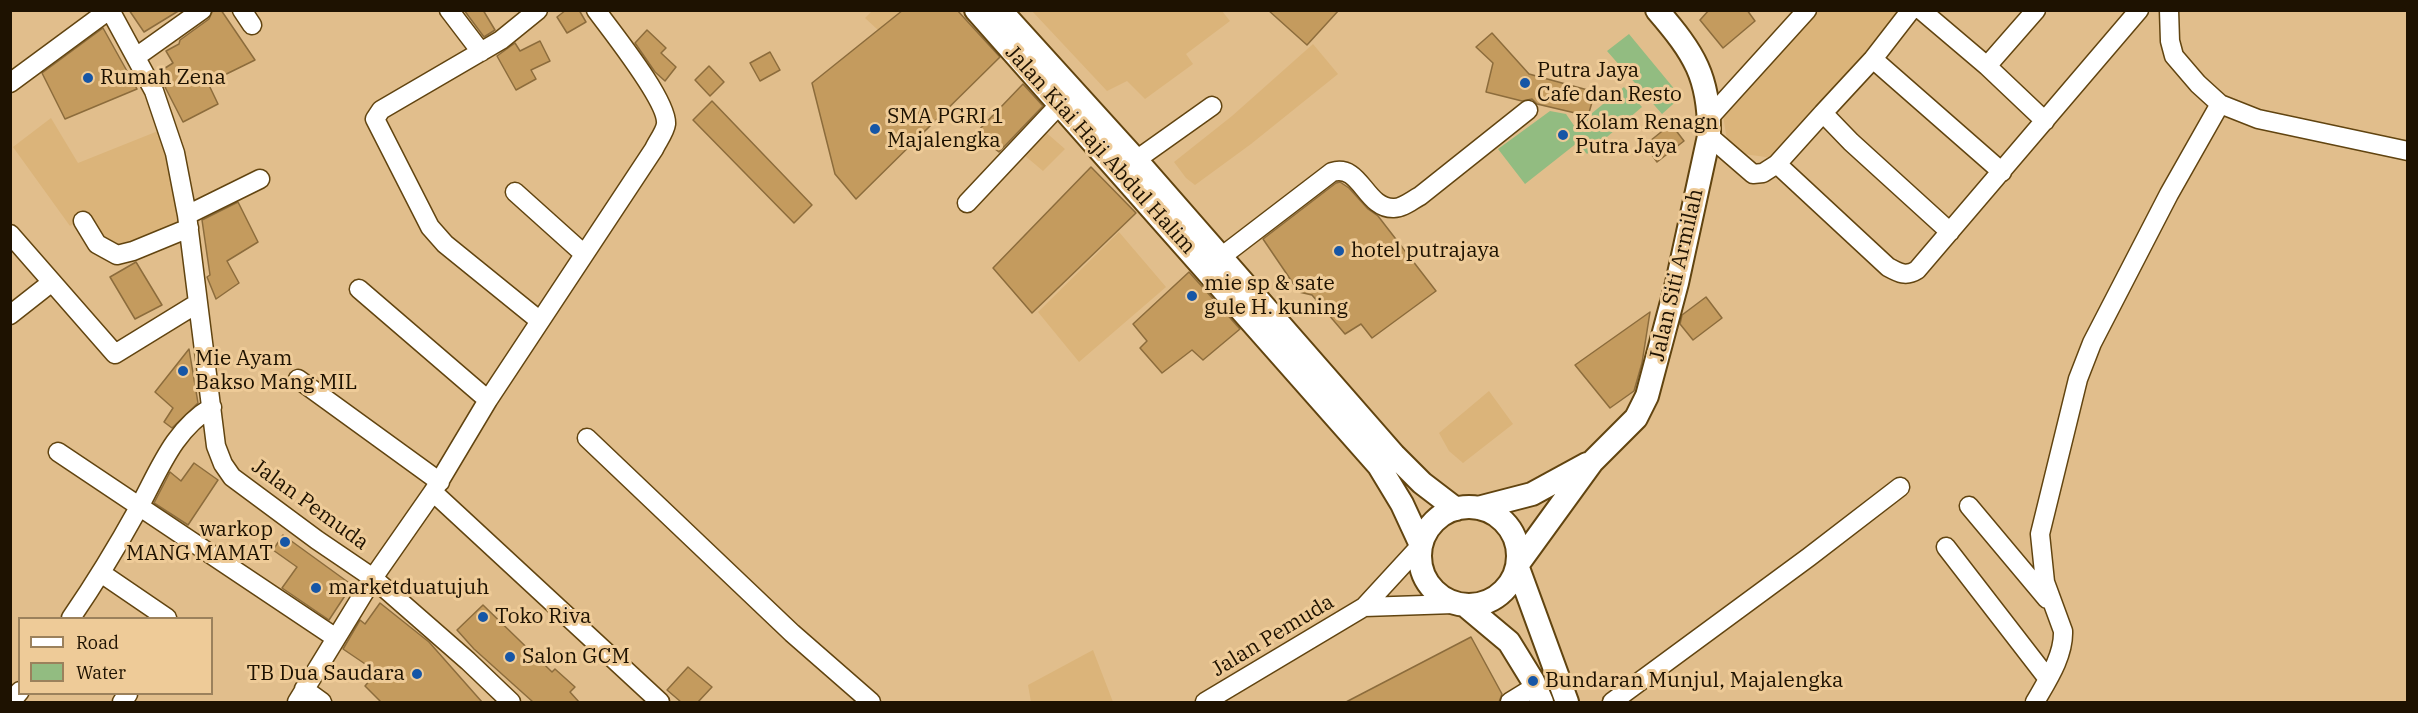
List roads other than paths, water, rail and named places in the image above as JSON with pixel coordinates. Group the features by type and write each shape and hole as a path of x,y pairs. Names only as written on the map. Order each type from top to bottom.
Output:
{"main road":[{"name":"Jalan Kiai Haji Abdul Halim","path":"976,10 1379,466 1402,504 1421,545"},
{"name":"Jalan Siti Armilah","path":"1592,462 1636,417 1647,396 1677,283 1709,127 1704,79 1686,44 1657,10"},
{"name":"Jalan Kiai Haji Abdul Halim","path":"1006,13 1394,455 1422,483 1467,508"},
{"path":"1460,605 1489,603 1507,589 1518,566 1592,462"},
{"path":"1539,694 1509,642 1460,605 1433,591 1421,570 1421,545 1432,523 1443,514 1532,494 1592,462"},
{"path":"1467,508 1495,515 1509,528 1517,545 1518,566 1567,702"}],"street":[{"name":"Jalan Pemuda","path":"110,10 154,91 169,130 188,222 216,446 223,464 232,477 373,578 511,702"},
{"path":"10,83 110,10"},
{"path":"136,57 202,10"},
{"path":"449,10 481,52"},
{"path":"538,10 501,40 381,110 375,119 430,227 444,244 540,321"},
{"path":"322,702 301,696 373,578 437,487 488,400 654,149 666,125 664,110 645,78 596,10"},
{"path":"1807,10 1709,127 1753,174 1763,173 1777,164 1873,59 1911,10"},
{"path":"1921,10 1987,66 2044,121"},
{"path":"1987,66 2036,10"},
{"path":"1777,164 1888,267 1898,273 1909,274 1917,270 2139,10"},
{"path":"2169,10 2169,41 2174,56 2198,84 2220,104 2258,119 2408,151"},
{"path":"1873,59 2002,172"},
{"path":"967,203 1060,104"},
{"path":"2035,702 2062,648 2063,638 2041,559 2040,534 2078,379 2092,343 2169,194 2220,104"},
{"path":"1136,160 1212,106"},
{"path":"1221,257 1332,172 1338,170 1353,176 1375,202 1394,208 1406,204 1420,196 1528,110"},
{"path":"1823,113 1851,142 1950,232"},
{"path":"83,221 97,244 117,255 133,250 188,222 260,179"},
{"path":"515,192 584,254"},
{"path":"10,234 115,354 198,303"},
{"path":"10,315 52,282"},
{"path":"359,289 488,400"},
{"path":"298,379 437,487 660,702"},
{"path":"71,617 101,573 168,451 198,415 212,407"},
{"path":"587,438 792,633 871,702"},
{"path":"58,452 336,638"},
{"path":"1612,702 1900,487"},
{"path":"1970,506 2056,609"},
{"path":"1364,607 1421,545"},
{"path":"1946,546 2048,679"},
{"path":"101,573 166,617"},
{"path":"1364,607 1460,605"},
{"name":"Jalan Pemuda","path":"1205,702 1364,607"},
{"path":"1510,702 1539,694"}],"water":[{"path":"1629,34 1681,97 1662,114 1607,51"},
{"name":"Kolam Renagn Putra Jaya","path":"1624,87 1642,107 1587,154 1577,143 1525,184 1498,149 1550,111 1566,114 1575,127"}],"place":[{"name":"Rumah Zena","path":"88,78"},
{"name":"Putra Jaya Cafe dan Resto","path":"1525,83"},
{"name":"SMA PGRI 1 Majalengka","path":"875,129"},
{"name":"Kolam Renagn Putra Jaya","path":"1563,135"},
{"name":"hotel putrajaya","path":"1339,251"},
{"name":"mie sp & sate gule H. kuning","path":"1192,296"},
{"name":"Mie Ayam Bakso Mang MIL","path":"183,371"},
{"name":"warkop MANG MAMAT","path":"285,542"},
{"name":"marketduatujuh","path":"316,588"},
{"name":"Toko Riva","path":"483,617"},
{"name":"Salon GCM","path":"510,657"},
{"name":"TB Dua Saudara","path":"417,674"},
{"name":"Bundaran Munjul, Majalengka","path":"1533,681"}]}
